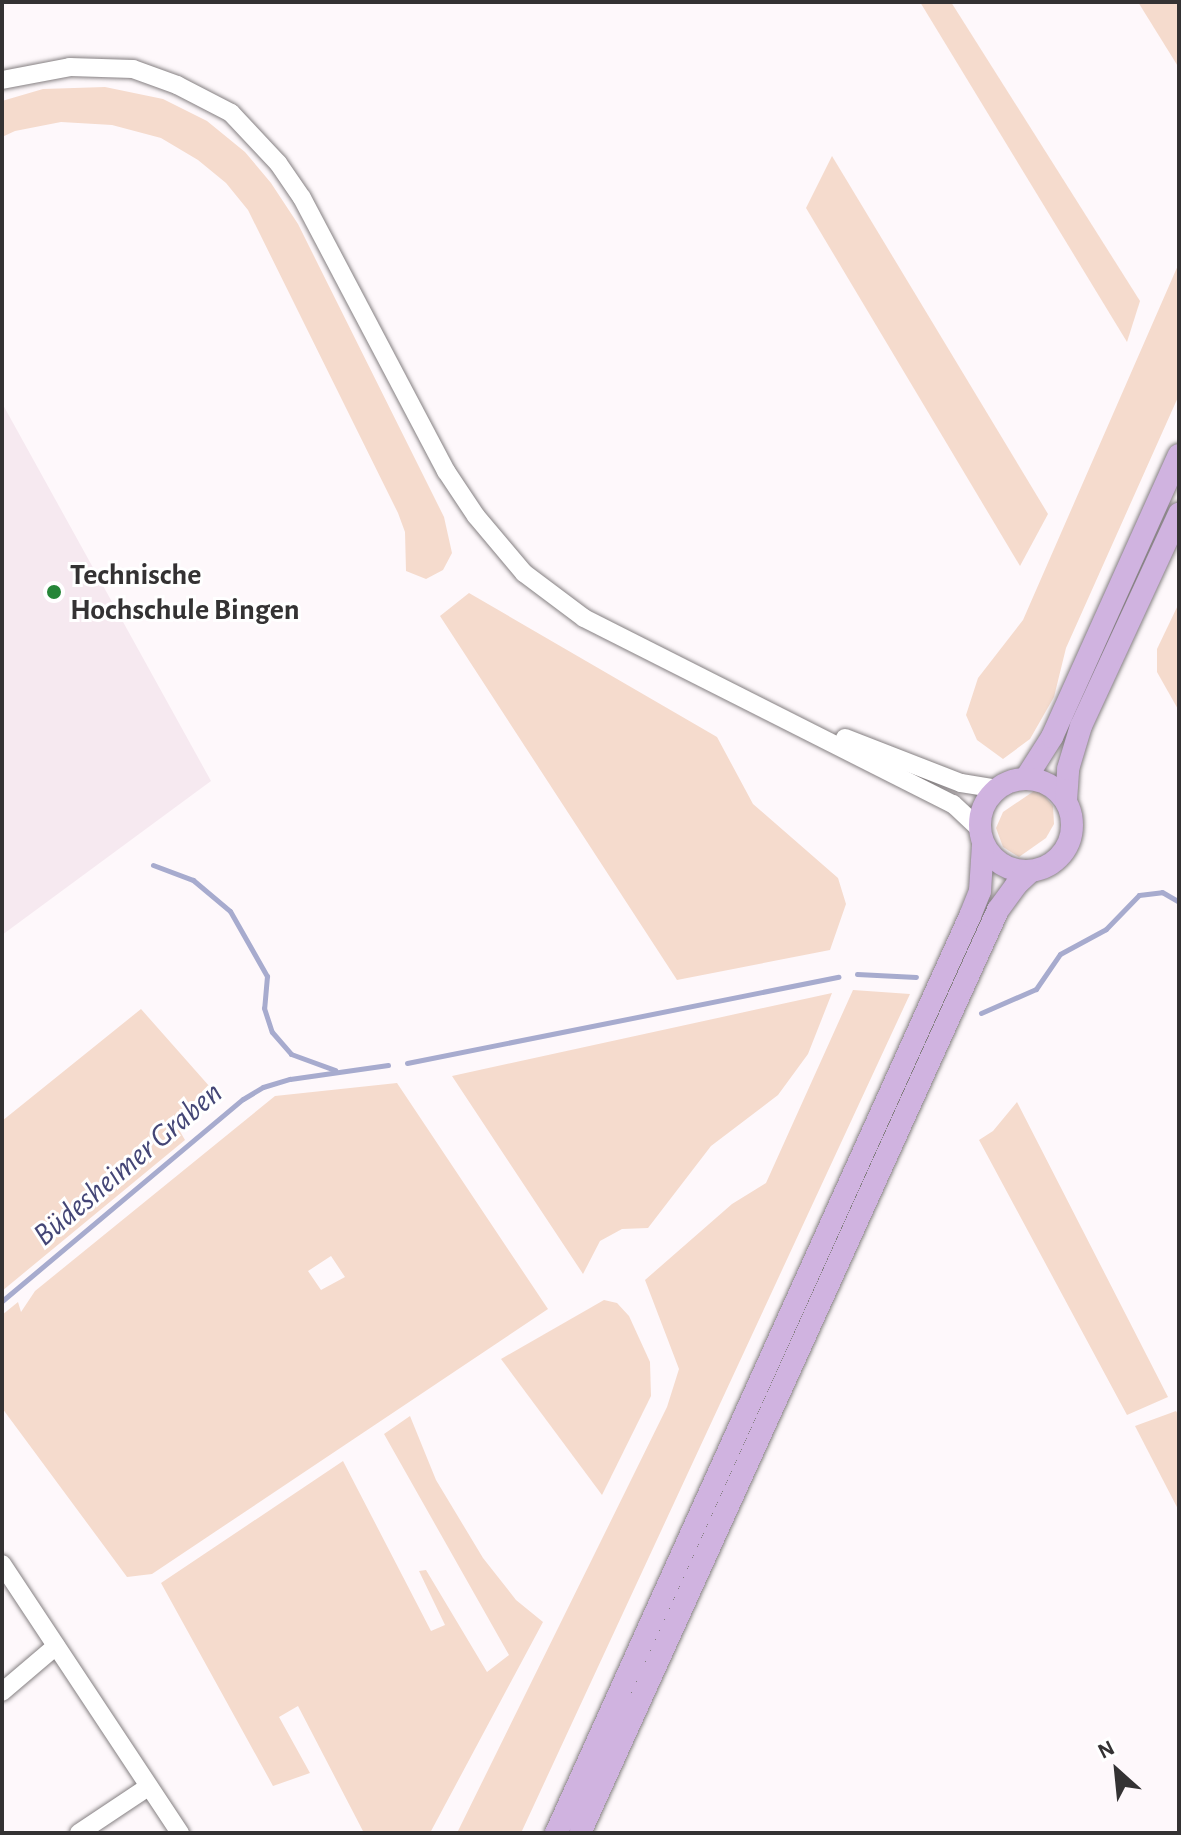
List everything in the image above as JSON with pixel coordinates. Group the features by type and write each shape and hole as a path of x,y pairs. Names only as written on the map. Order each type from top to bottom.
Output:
{"main road":[{"path":"1026,778 1052,737 1179,455"},
{"path":"580,1833 998,910 1030,872 1043,868 1064,852 1073,826 1066,801 1069,760 1081,726 1179,514"},
{"path":"556,1833 970,916 980,891 983,808 1006,783 1026,778 1045,782 1066,801"},
{"path":"981,836 998,862 1030,872"}],"street":[{"path":"2,80 70,67 133,69 177,85 231,113 278,163 302,198 446,471 504,551 545,591 584,618 953,804 981,836"},
{"path":"771,710 961,783 998,789"},
{"path":"2,1564 180,1833"},
{"path":"2,1692 56,1646"},
{"path":"79,1833 148,1787"}],"shaded area":[{"path":"920,2 951,2 1140,301 1127,342"},
{"path":"1138,2 1179,2 1179,68"},
{"path":"105,87 163,99 207,121 245,152 271,183 298,224 444,517 452,553 443,570 426,579 406,571 405,532 398,513 248,210 226,183 198,160 161,138 112,125 61,122 15,131 2,137 2,101 43,89"},
{"path":"832,156 1048,514 1020,566 806,208"},
{"path":"1179,263 1179,395 1066,648 1054,697 1030,739 1003,759 977,740 966,715 978,678 1023,620"},
{"name":"Technische Hochschule Bingen","path":"2,403 211,781 2,935"},
{"path":"469,593 717,737 753,804 838,878 846,904 830,950 677,980 440,616"},
{"path":"1179,603 1179,711 1157,672 1157,649"},
{"path":"1034,791 1042,793 1053,806 1054,824 1046,838 1019,857 1003,847 996,828 1003,812"},
{"path":"853,990 910,994 521,1833 457,1833 667,1407 679,1369 645,1280 732,1204 766,1183"},
{"path":"832,993 808,1054 778,1095 711,1146 648,1228 622,1229 600,1241 583,1274 452,1076"},
{"path":"141,1009 210,1087 183,1111 178,1128 185,1140 2,1291 2,1121"},
{"path":"397,1083 548,1309 152,1574 127,1577 2,1408 2,1315 18,1302 21,1312 35,1291 275,1096","holes":["331,1256 345,1277 321,1290 308,1271"]},
{"path":"1017,1102 1168,1397 1127,1415 979,1140 993,1131"},
{"path":"604,1300 617,1303 629,1316 650,1362 651,1396 602,1495 501,1359"},
{"path":"1176,1411 1179,1416 1179,1511 1135,1426"},
{"path":"410,1416 436,1480 483,1558 516,1600 543,1622 430,1833 364,1833 298,1706 279,1717 310,1773 273,1786 161,1583 343,1461 431,1631 445,1625 419,1571 426,1570 487,1672 509,1655 384,1434"}],"waterway":[{"path":"153,865 193,880 230,911 267,976 264,1008 272,1032 291,1054 335,1070"},
{"name":"Büdesheimer Graben","path":"981,1013 1036,989 1060,954 1106,929 1139,895 1162,892 1179,902"},
{"name":"Büdesheimer Graben","path":"857,974 916,977"},
{"name":"Büdesheimer Graben","path":"407,1063 839,977"},
{"name":"Büdesheimer Graben","path":"2,1301 243,1099 263,1087 290,1079 388,1065"}],"place":[{"name":"Technische Hochschule Bingen","path":"54,592"}]}
